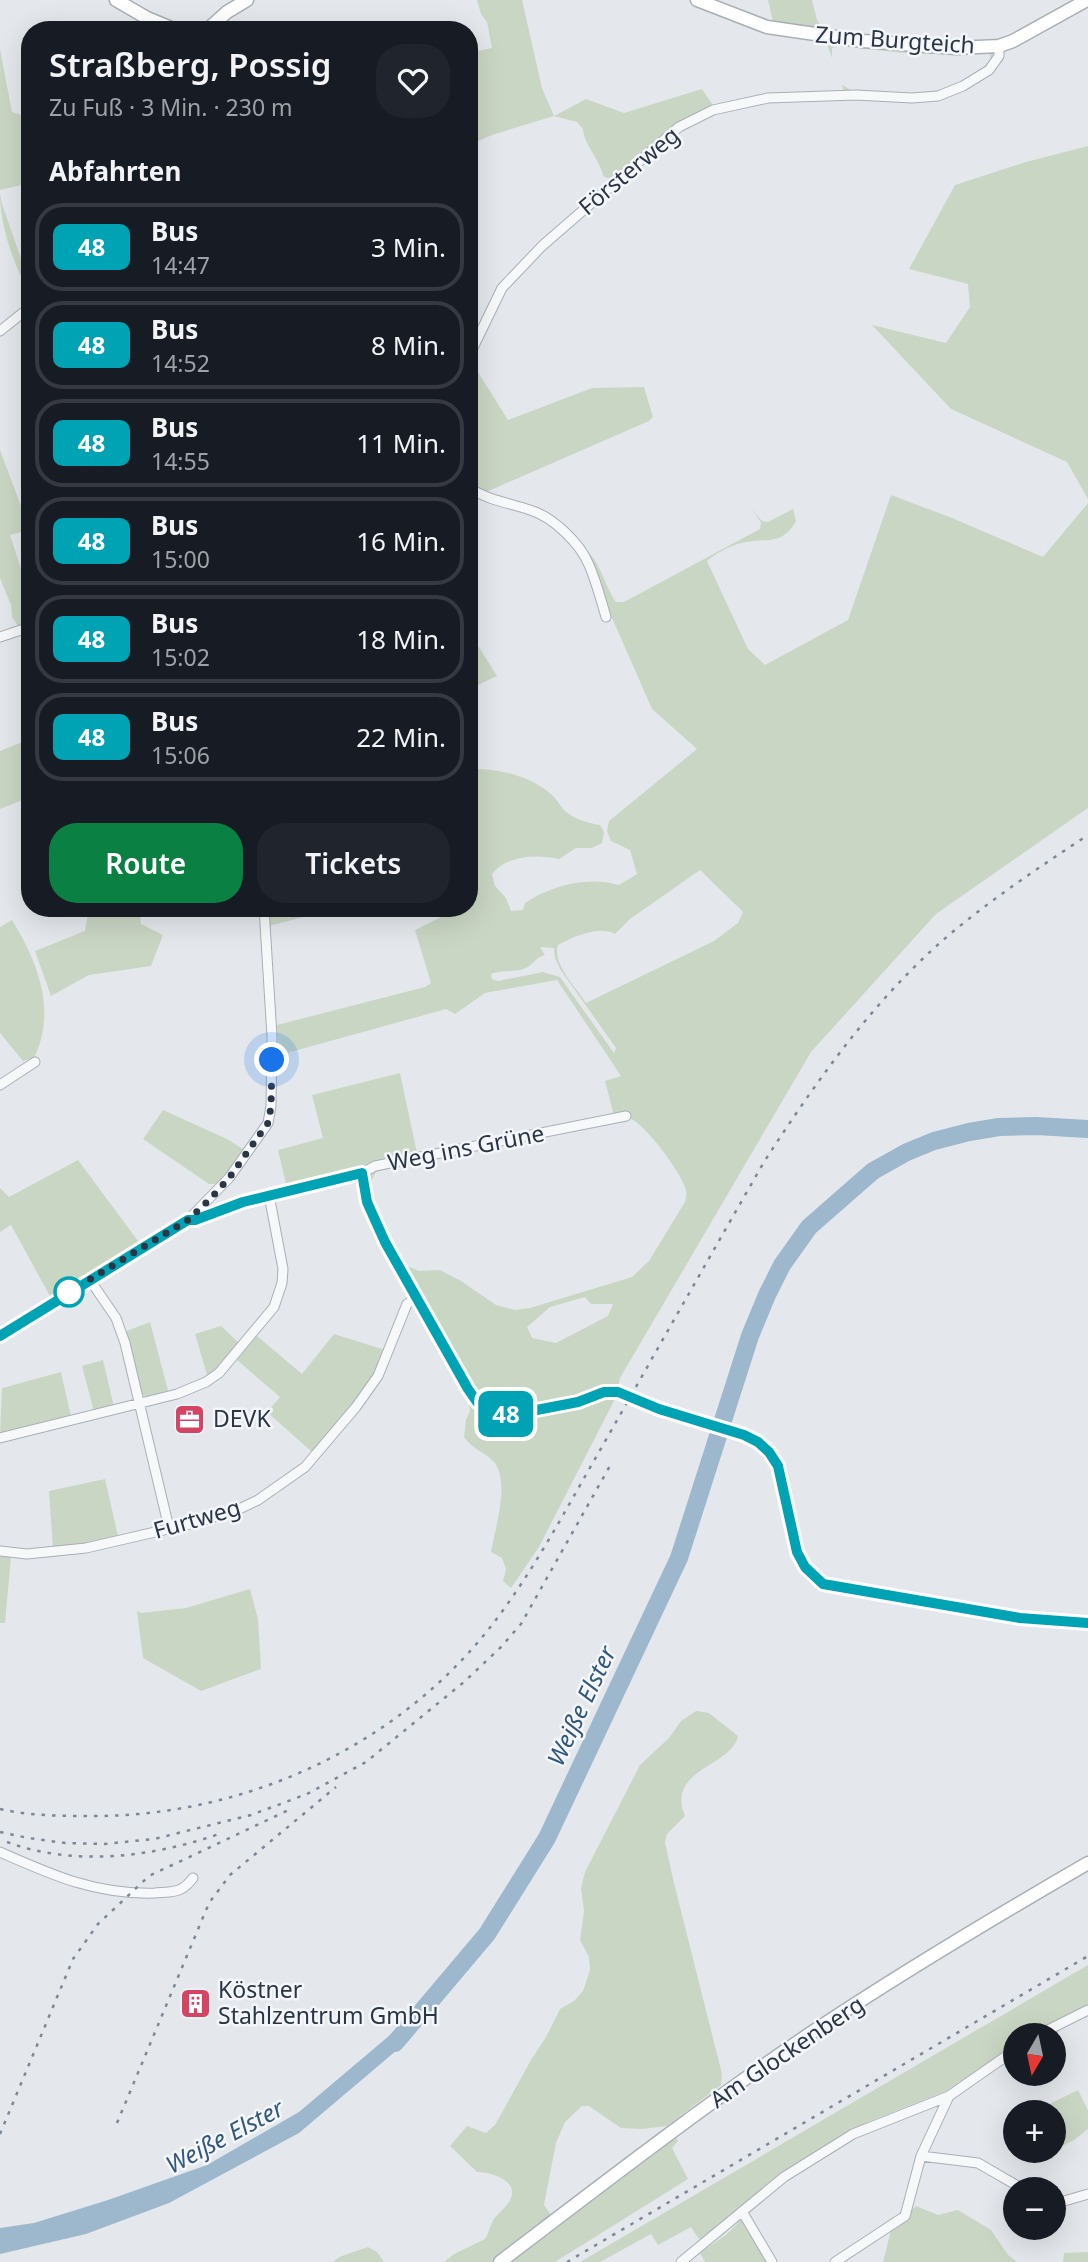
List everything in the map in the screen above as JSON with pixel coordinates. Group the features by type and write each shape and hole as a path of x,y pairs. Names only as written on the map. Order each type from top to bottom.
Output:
{"main road":[{"path":"116,0 154,21"},
{"path":"217,21 247,0"},
{"name":"Zum Burgteich","path":"698,0 767,27 916,46 956,48 999,46 1013,41 1087,0"},
{"name":"Am Glockenberg","path":"500,2262 650,2147 807,2036 963,1936 1088,1863"}],"street":[{"name":"Försterweg","path":"478,337 502,288 542,246 679,127 713,110 768,98 938,96 963,86 989,70 999,56 999,46"},
{"path":"0,331 21,314"},
{"path":"478,494 534,511 550,520 573,542 588,562 606,617"},
{"path":"0,637 21,630"},
{"path":"0,1336 188,1220 229,1178 268,1123 271,1107 272,1036 265,917"},
{"path":"0,1085 35,1062"},
{"name":"Weg ins Grüne","path":"188,1220 269,1195 362,1173 375,1166 626,1116"},
{"path":"362,1173 367,1202 385,1242 468,1389 477,1402 491,1411 504,1414 521,1413 578,1402 604,1392 618,1392 698,1422 744,1435 769,1452 778,1466 797,1552 805,1567 823,1584 1020,1618 1088,1623"},
{"path":"0,1438 177,1394 206,1382 219,1373 274,1307 282,1283 284,1269 269,1195"},
{"path":"90,1280 116,1318 140,1404 169,1528"},
{"name":"Furtweg","path":"0,1551 27,1554 86,1548 237,1510 258,1500 305,1467 356,1407 378,1376 407,1304 416,1298"},
{"path":"0,1852 66,1881 107,1890 170,1892 181,1889 193,1878"},
{"path":"1062,2023 1088,2010"},
{"path":"681,2262 784,2177 853,2134 949,2096 1003,2058"},
{"path":"835,2262 905,2216 921,2156 949,2096"},
{"path":"921,2156 978,2162 1003,2177"},
{"path":"1066,2200 1088,2194"},
{"path":"743,2213 772,2262"},
{"path":"694,2251 701,2262"}],"green space":[{"path":"477,0 522,0 542,88 554,116 478,141 478,51 492,48 487,22 481,14"},
{"path":"768,0 812,0 817,20 823,28 820,32 773,22"},
{"path":"826,41 926,51 988,50 995,55 993,61 977,75 962,85 937,95 842,93 769,97 713,107 677,127 618,178 612,180 603,176 583,129 577,122 554,116 586,99 624,113 702,89 713,105 769,96 844,92 842,85 853,91 927,92 945,89 961,82 977,73 991,59 989,54 914,54 838,46 832,48 832,58"},
{"path":"0,49 12,112 21,115 21,185 0,190"},
{"path":"1088,146 1088,499 1067,462 951,409 872,325 946,343 970,307 968,284 909,269 955,185"},
{"path":"0,193 21,258 21,275 9,246"},
{"path":"478,372 508,420 592,388 644,387 653,417 649,421 486,492 478,487"},
{"path":"0,450 21,506 21,532 10,535 21,569 21,626 12,617 11,605 0,578"},
{"path":"891,495 1043,557 1088,503 1088,808 936,914 811,1052 620,1378 616,1397 539,1547 511,1588 503,1581 506,1569 502,1558 491,1552 500,1505 501,1480 498,1469 490,1458 464,1437 470,1411 469,1401 457,1379 456,1363 388,1241 368,1193 367,1178 370,1172 378,1168 614,1116 605,1081 621,1076 557,980 485,993 455,1014 446,1009 287,1053 279,1054 277,1025 425,987 431,983 415,930 441,917 478,917 478,769 501,771 523,777 551,794 569,814 600,825 604,832 602,843 592,848 576,848 559,859 523,858 498,868 492,874 495,886 506,898 511,911 523,910 525,903 558,887 595,881 619,885 637,874 630,850 611,841 607,831 609,821 697,749 652,709 585,549 595,561 616,602 624,602 760,529 761,522 751,508 762,521 768,522 793,509 796,521 785,535 772,540 738,544 707,561 748,649 765,665 848,620","holes":["700,870 743,912 738,923 714,941 586,1003 558,960 558,945 594,931 615,934 630,919","540,947 554,948 560,969 616,1048 614,1053 560,977 543,972 498,981 492,979 491,974 529,966 545,955","631,1119 654,1140 671,1162 686,1190 685,1202 649,1261 632,1277 530,1308 515,1310 496,1305 440,1270 419,1271 405,1265 375,1208 370,1183 376,1172","585,1297 591,1304 613,1304 608,1316 556,1343 532,1338 527,1327 550,1307"]},
{"path":"478,645 497,676 478,685"},
{"path":"21,743 21,801 0,809 0,751"},
{"path":"87,917 140,917 141,924 163,935 151,966 89,975 51,996 35,951 85,931"},
{"path":"268,917 304,917 269,926"},
{"path":"12,920 30,953 44,1005 41,1040 34,1058 23,1061 0,1033 0,927"},
{"path":"400,1073 417,1153 287,1188 278,1150 323,1138 312,1095"},
{"path":"163,1110 243,1149 220,1184 209,1184 143,1139"},
{"path":"78,1160 141,1245 51,1298 11,1225 0,1232 0,1188 9,1197"},
{"path":"150,1322 169,1394 148,1398 142,1394 124,1332"},
{"path":"221,1326 240,1344 208,1378 195,1334"},
{"path":"334,1334 385,1350 374,1379 312,1452 267,1412 280,1397 237,1360 257,1336 302,1374"},
{"path":"103,1360 114,1407 94,1412 82,1366"},
{"path":"61,1372 71,1417 0,1435 2,1388"},
{"path":"105,1479 118,1536 53,1549 49,1491"},
{"path":"0,1555 11,1557 5,1623 0,1623"},
{"path":"250,1589 258,1619 261,1669 201,1691 143,1658 137,1611 141,1613 186,1608"},
{"path":"696,1711 709,1713 738,1736 725,1755 692,1778 684,1788 681,1800 685,1816 667,1834 665,1842 722,2074 721,2085 667,2126 621,2128 589,2106 582,2106 565,2122 556,2143 544,2205 557,2223 675,2136 678,2141 672,2148 688,2179 555,2262 444,2262 485,2239 494,2219 510,2201 512,2192 502,2178 477,2172 450,2146 467,2126 486,2133 495,2125 560,2009 574,2001 583,1991 590,1970 589,1957 580,1940 584,1911 581,1888 585,1872 640,1765 669,1738 681,1721"},
{"path":"1088,1965 1088,2006 1051,2023 1003,2023 1003,2053 946,2091 868,2122 832,2142 788,2170 708,2235 699,2239 691,2227 658,2245 651,2234 600,2262 580,2262"},
{"path":"1078,2090 1088,2110 1088,2129 1066,2144 1066,2100 1058,2100"},
{"path":"916,2206 938,2215 958,2210 991,2230 1008,2255 1017,2262 883,2262 891,2230"},
{"path":"742,2219 768,2262 705,2262 700,2253 727,2234"},
{"path":"368,2247 377,2252 384,2262 333,2262 339,2257"},
{"path":"1088,2252 1088,2262 1063,2262 1064,2253"}],"water":[{"path":"408,2027 410,2039 299,2133 169,2203 86,2234 0,2254 0,2228 34,2223 207,2165 299,2112 396,2030"}],"waterway":[{"name":"Weiße Elster","path":"395,2043 487,1934 547,1838 679,1558 750,1336 767,1295 782,1265 809,1227 873,1171 934,1141 999,1127 1088,1129"}],"railway":[{"path":"0,1809 61,1816 138,1814 193,1806 247,1792 300,1773 350,1748 397,1717 440,1682 479,1641 528,1573 764,1162 826,1071 872,1013 922,959 1000,895 1088,835"},
{"path":"0,1832 65,1843 104,1844 154,1839 251,1815 307,1794 366,1762 464,1682 521,1624 611,1464"},
{"path":"117,2123 209,1903 230,1875 336,1787"},
{"path":"0,2134 73,1959 98,1924 149,1876 293,1808"},
{"path":"7,1842 59,1855 113,1856 167,1848 219,1834"},
{"path":"567,2262 1088,1956"}],"bus line":[{"name":"48","path":"0,1336 188,1220 195,1220 243,1202 362,1173 367,1202 385,1242 468,1389 477,1402 491,1411 504,1414 521,1413 578,1402 604,1392 618,1392 679,1416 744,1435 769,1452 778,1466 797,1552 805,1567 823,1584 1020,1618 1088,1623"}],"place":[{"name":"DEVK","path":"190,1419"},
{"name":"Köstner Stahlzentrum GmbH","path":"195,2003"}],"route":[{"path":"69,1292 188,1220 229,1178 268,1123 272,1060"}]}
